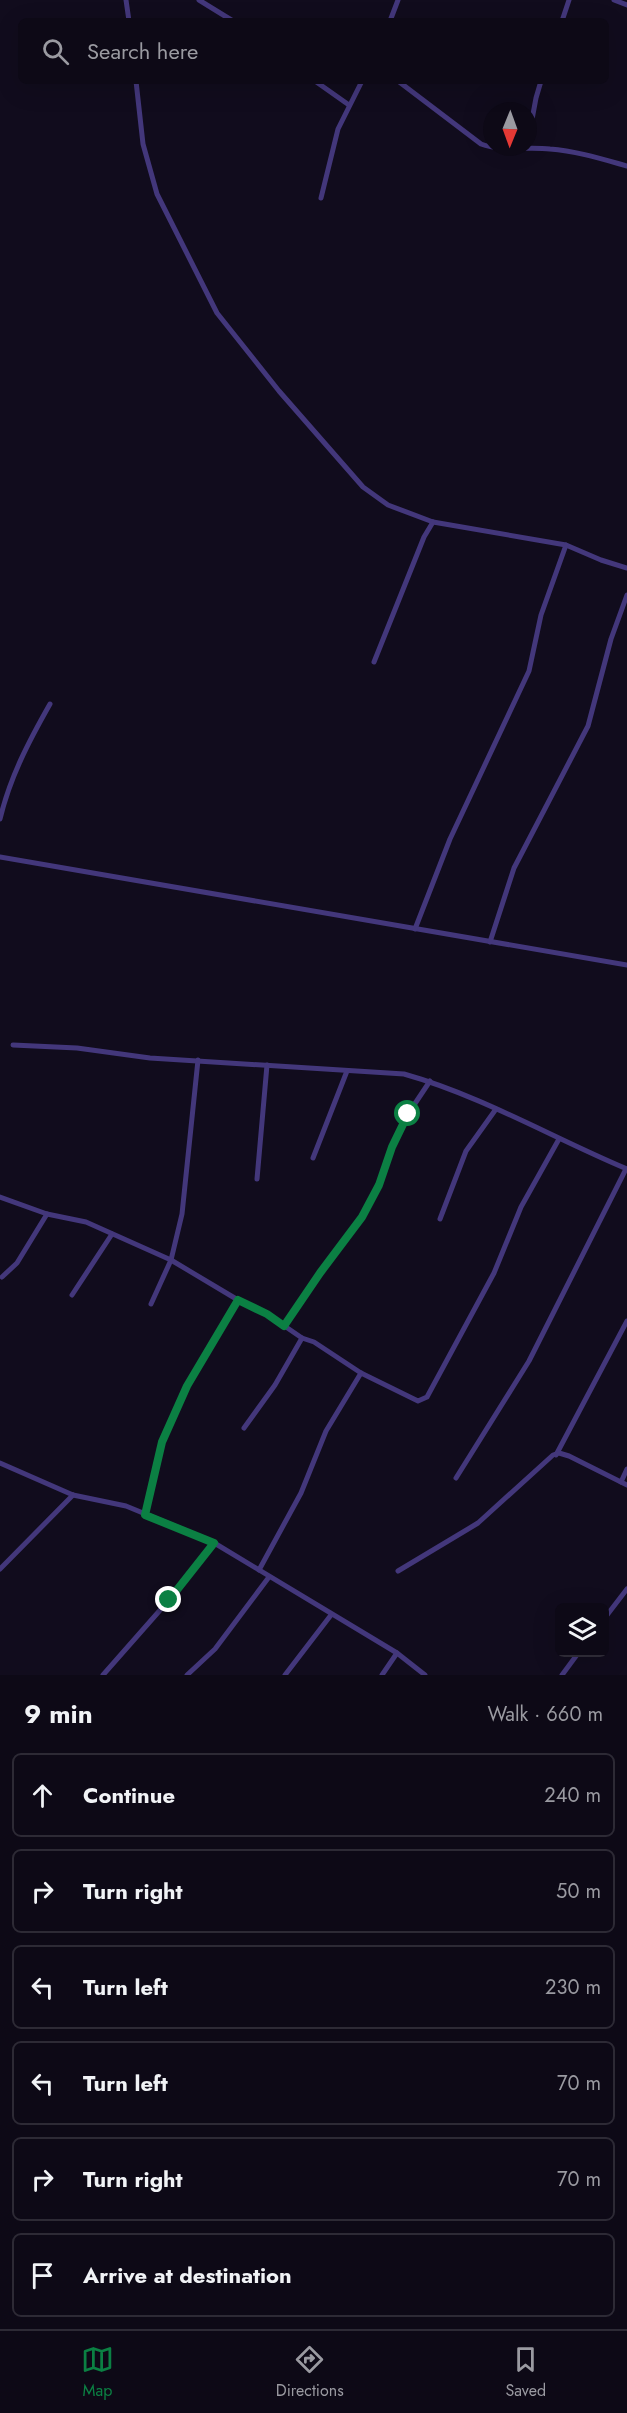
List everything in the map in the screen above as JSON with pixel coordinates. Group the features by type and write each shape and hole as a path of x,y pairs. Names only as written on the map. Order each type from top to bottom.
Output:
{"street":[{"path":"126,0 129,18"},
{"path":"198,0 228,18"},
{"path":"391,18 398,0"},
{"path":"563,18 569,0"},
{"path":"614,0 627,5"},
{"path":"136,84 143,144 157,194 217,313 279,391 363,487 388,505 433,522 566,545 627,568"},
{"path":"319,84 349,105"},
{"path":"321,198 332,146 360,84"},
{"path":"402,84 483,144"},
{"path":"535,102 541,84"},
{"path":"537,148 579,153 627,166"},
{"path":"374,662 424,537 433,522"},
{"path":"415,929 450,839 529,671 541,615 566,545"},
{"path":"490,942 503,896 514,868 588,726 611,639 627,595"},
{"path":"0,819 14,773 26,746 50,704"},
{"path":"0,857 627,964"},
{"path":"12,1045 76,1048 150,1058 404,1074 430,1081 496,1109 627,1169 528,1361 456,1478"},
{"path":"151,1304 171,1260 182,1214 198,1060"},
{"path":"257,1179 267,1065"},
{"path":"313,1158 347,1071"},
{"path":"284,1326 362,1217 379,1185 392,1147 404,1122 430,1081"},
{"path":"440,1219 466,1151 496,1109"},
{"path":"0,1197 47,1214 86,1222 171,1260 238,1300 267,1314 361,1373 418,1401 427,1397 494,1273 521,1207 559,1139"},
{"path":"2,1277 17,1263 47,1214"},
{"path":"72,1295 112,1234"},
{"path":"145,1515 162,1442 187,1386 238,1300"},
{"path":"398,1571 478,1523 556,1455 627,1321"},
{"path":"244,1428 275,1385 302,1338"},
{"path":"259,1570 301,1493 326,1431 361,1373"},
{"path":"556,1455 569,1456 627,1485"},
{"path":"0,1463 73,1495 126,1506 214,1543 397,1653 425,1675"},
{"path":"621,1482 627,1469"},
{"path":"0,1569 73,1495"},
{"path":"102,1675 169,1600 214,1543"},
{"path":"187,1675 215,1649 269,1577"},
{"path":"609,1612 627,1589"},
{"path":"285,1675 332,1615"},
{"path":"382,1675 397,1653"},
{"path":"562,1675 576,1657"}],"route":[{"path":"169,1600 214,1543 145,1515 162,1442 187,1386 238,1300 267,1314 284,1326 362,1217 379,1185 392,1147 408,1114"}]}
